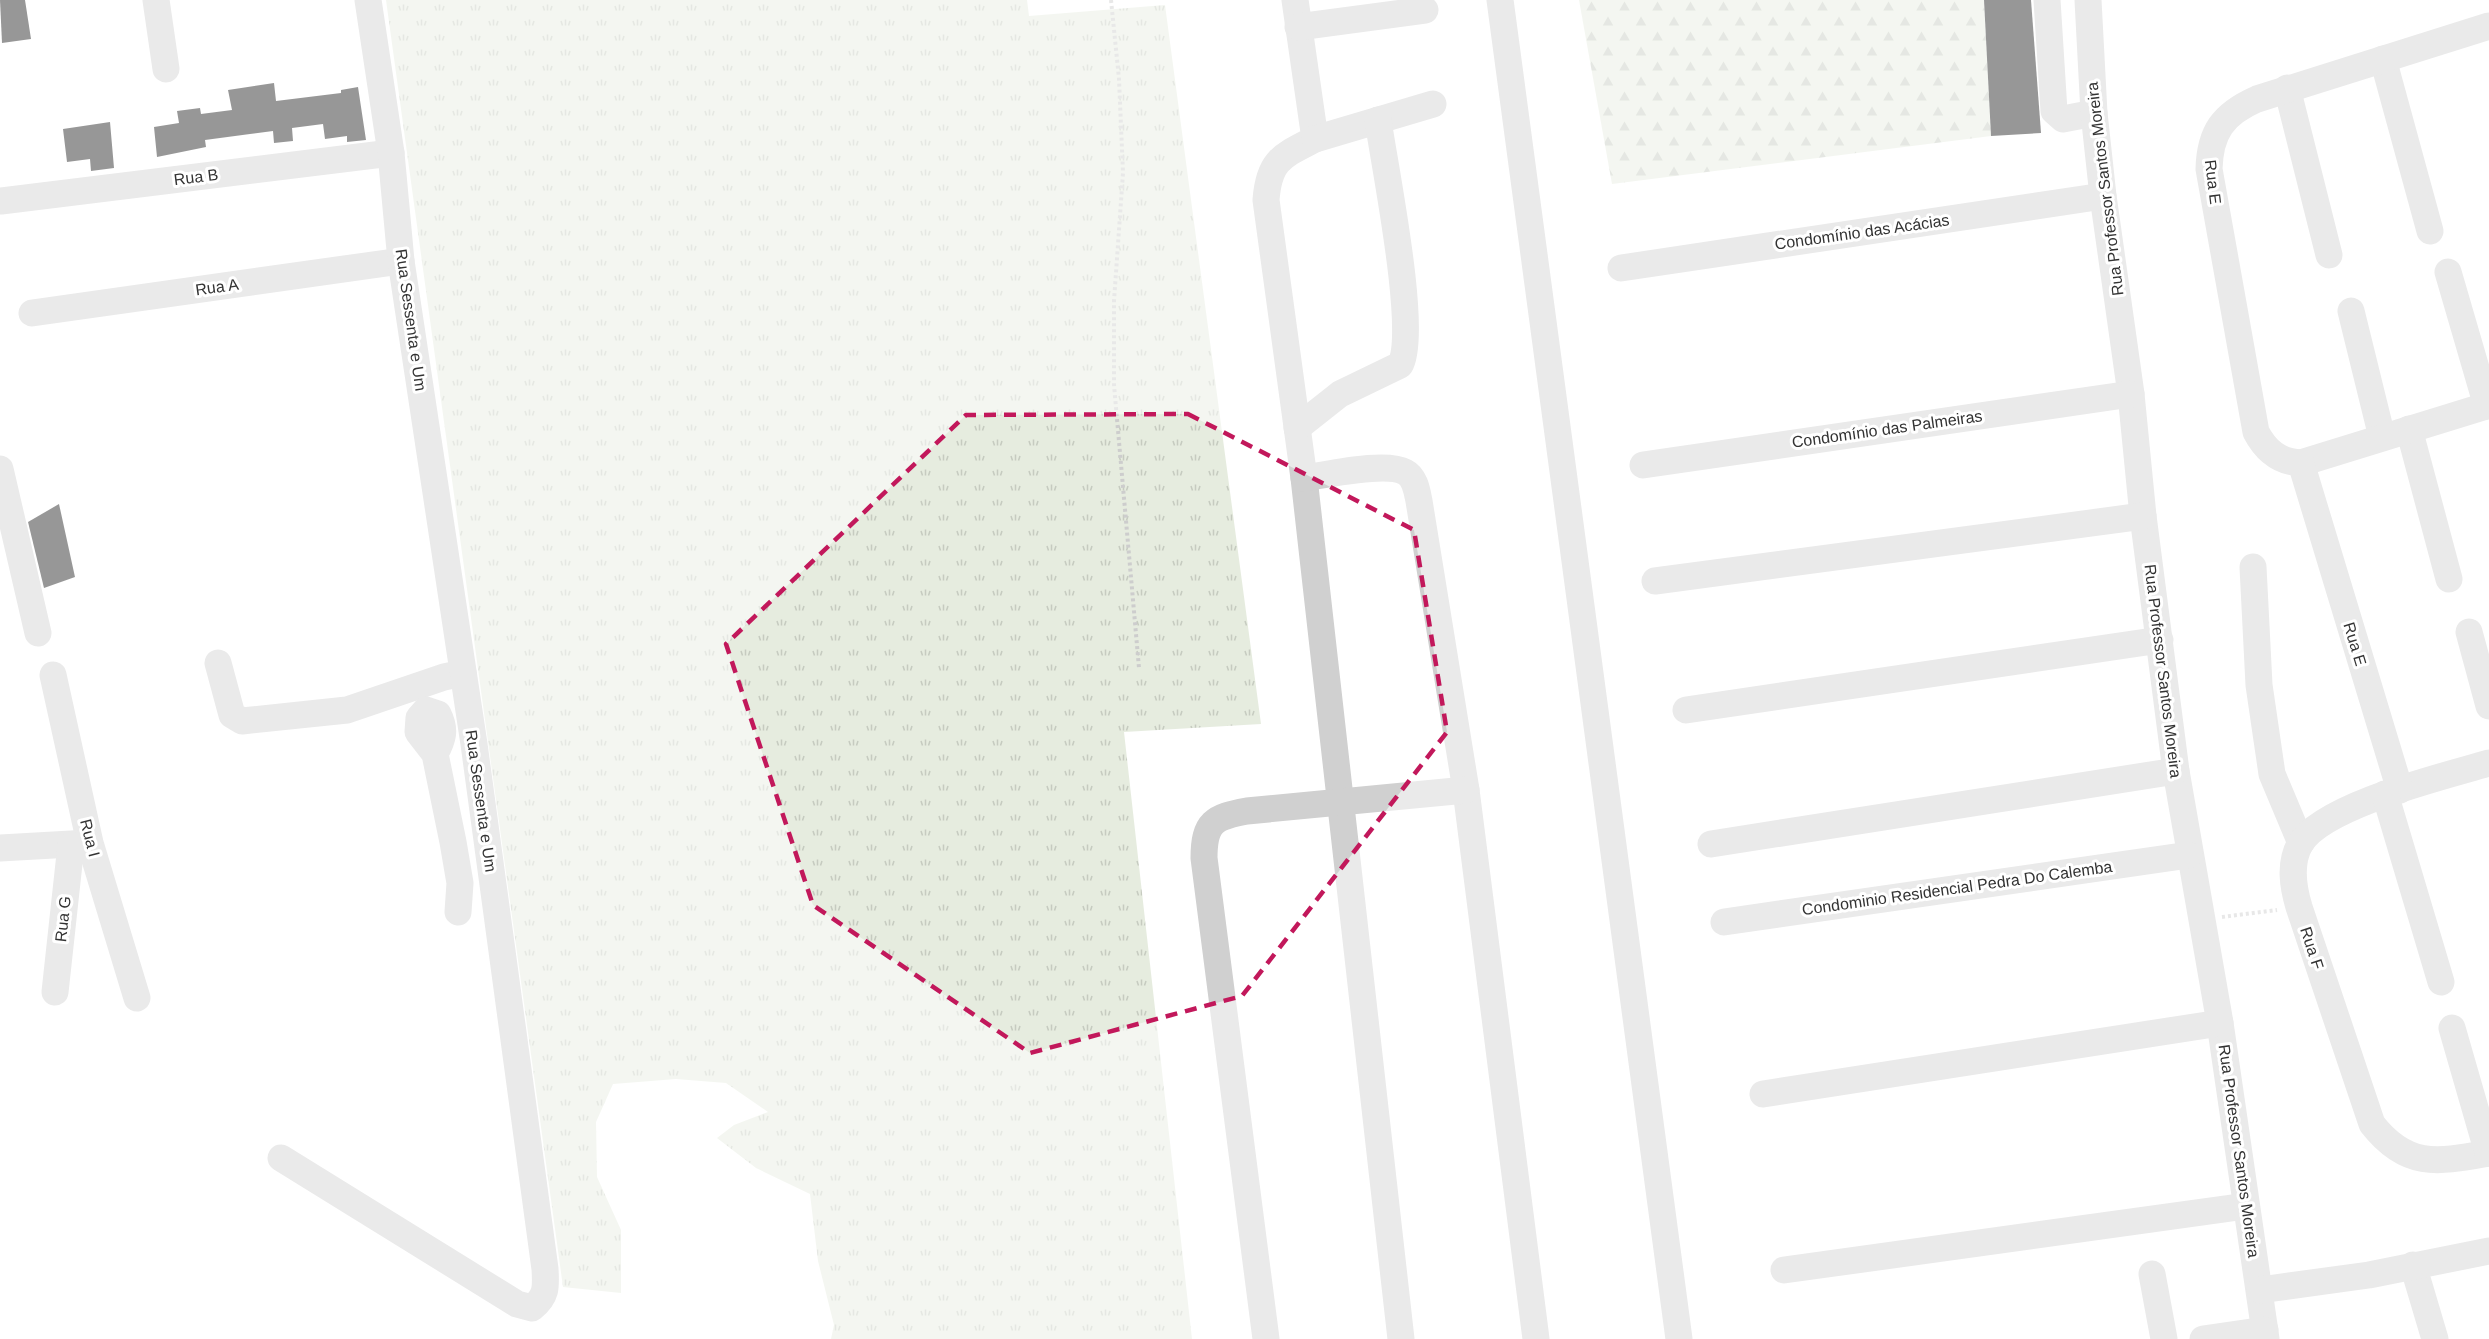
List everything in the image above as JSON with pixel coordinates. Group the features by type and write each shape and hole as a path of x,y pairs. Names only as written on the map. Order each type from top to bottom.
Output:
{"street":[{"path":"156,0 166,69"},
{"name":"Rua Sessenta e Um","path":"281,1158 517,1304 532,1308 543,1299 546,1288 545,1269 476,760 401,261 391,153 368,0"},
{"path":"1295,0 1315,139"},
{"path":"1500,0 1679,1339"},
{"path":"2047,0 2054,111 2063,118 2094,113"},
{"name":"Rua Professor Santos Moreira","path":"2088,0 2094,113 2103,196 2131,394 2143,516 2176,771 2220,1023 2265,1335"},
{"path":"1298,27 1425,10"},
{"name":"Rua E","path":"2441,982 2392,792 2301,463 2285,463 2263,444 2256,432 2209,169 2209,150 2215,132 2238,108 2287,88 2489,26"},
{"path":"2383,59 2430,231"},
{"path":"2287,88 2329,255"},
{"path":"1401,1339 1304,478 1266,200 1268,179 1273,165 1315,139 1433,104"},
{"path":"1297,428 1340,394 1400,365 1405,354 1404,304 1377,120"},
{"name":"Rua B","path":"1,201 391,153"},
{"name":"Condomínio das Acácias","path":"1621,268 2103,196"},
{"name":"Rua A","path":"32,313 401,261"},
{"path":"2301,463 2488,405 2448,272"},
{"path":"2351,311 2382,437"},
{"name":"Condomínio das Palmeiras","path":"1643,465 2131,394"},
{"path":"2409,429 2450,579"},
{"path":"1304,478 1375,468 1405,472 1413,479 1419,501 1466,790 1536,1339"},
{"path":"0,469 9,546 38,633"},
{"path":"1655,581 2143,516"},
{"path":"2253,567 2259,684 2272,774 2301,843 2314,829 2392,792 2487,770"},
{"path":"2469,632 2489,706"},
{"path":"1686,710 2160,640"},
{"path":"218,663 231,715 242,721 347,710 397,695 444,677 463,673"},
{"name":"Rua I","path":"53,675 80,844 136,998"},
{"path":"435,754 460,883 458,912"},
{"path":"440,782 476,760"},
{"path":"1711,844 2176,771"},
{"path":"1266,1339 1204,843 1207,830 1214,820 1226,815 1341,800 1466,790"},
{"name":"Rua F","path":"2301,843 2292,872 2298,907 2372,1124 2388,1144 2409,1156 2441,1160 2488,1153"},
{"path":"0,848 80,844"},
{"name":"Rua G","path":"55,992 80,844"},
{"name":"Condominio Residencial Pedra Do Calemba","path":"1724,922 2189,855"},
{"path":"1763,1094 2220,1023"},
{"path":"2452,1028 2488,1153"},
{"path":"1784,1270 2246,1206"},
{"path":"2259,1290 2369,1275 2413,1265 2488,1254"},
{"path":"2413,1265 2435,1339"},
{"path":"2152,1274 2164,1339"},
{"path":"2203,1339 2265,1335"}],"path":[{"path":"1111,0 1119,80 1123,173 1114,301 1113,385 1139,668"},
{"path":"2201,919 2298,907"}],"highlighted area":[{"path":"1188,414 1414,530 1447,732 1242,996 1030,1053 813,905 726,644 966,415"}],"green space":[{"path":"386,0 1027,0 1029,16 1165,5 1261,724 1124,732 1192,1339 831,1339 834,1325 818,1261 810,1194 756,1168 717,1138 734,1125 768,1112 726,1083 676,1079 613,1084 596,1122 597,1177 621,1230 621,1293 563,1287"},
{"path":"1579,0 1984,0 1991,136 1612,184"}],"building":[{"path":"0,0 25,0 31,39 2,43"},
{"path":"1984,0 2031,0 2041,133 1991,136"},
{"path":"274,83 276,101 341,93 341,90 358,87 366,140 347,142 347,136 325,139 323,124 292,128 293,141 274,143 273,131 205,140 206,147 157,157 154,127 179,123 177,111 200,108 201,114 232,110 228,90"},
{"path":"110,122 114,168 91,171 90,159 67,162 63,129"},
{"path":"59,504 75,577 44,588 28,522"}]}
